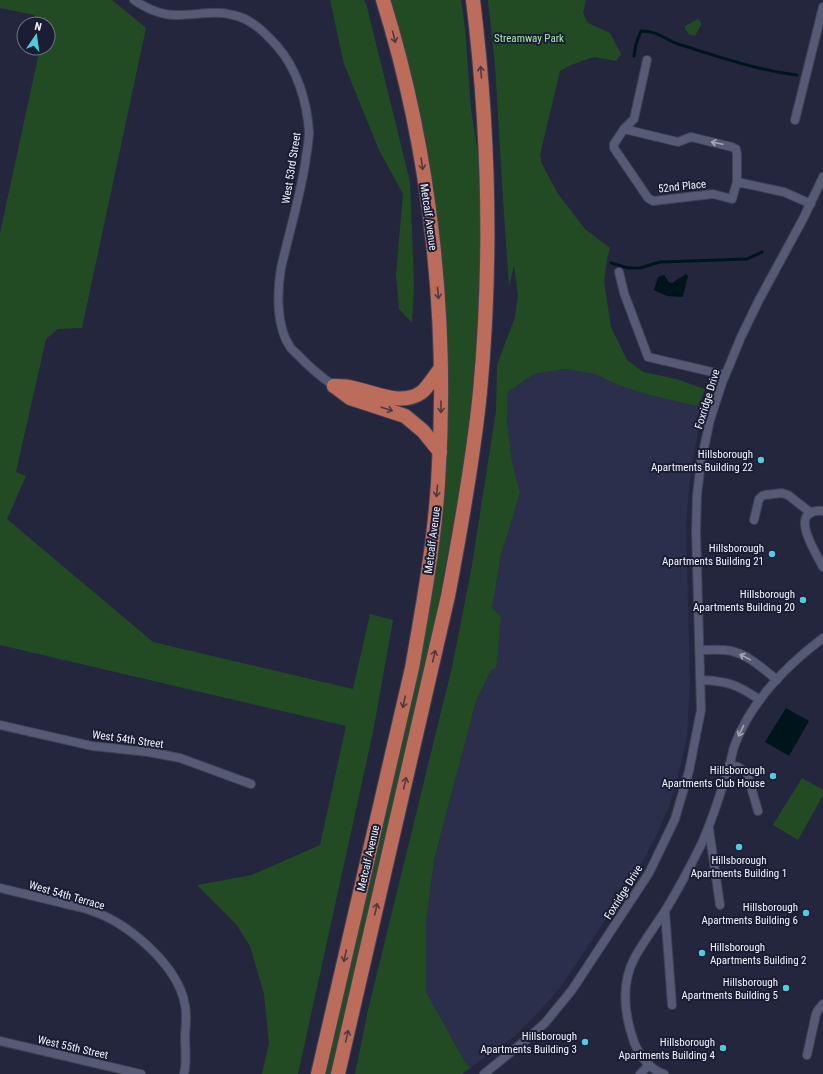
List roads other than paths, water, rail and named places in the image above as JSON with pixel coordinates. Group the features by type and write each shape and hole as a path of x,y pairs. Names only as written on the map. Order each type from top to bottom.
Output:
{"highway":[{"name":"Metcalf Avenue","path":"318,1074 412,668 431,554 440,452 441,368 438,294 433,242 418,144 403,74 383,0"},
{"name":"Metcalf Avenue","path":"338,1074 448,596 463,518 472,459 484,341 487,293 488,230 484,111 473,0"},
{"path":"334,386 352,388 396,399 404,399 413,397 422,392 441,368"},
{"path":"334,386 350,398 405,416 423,431 440,452"}],"street":[{"name":"West 53rd Street","path":"134,0 151,10 169,15 217,12 232,14 243,18 256,25 266,34 290,64 304,100 309,132 303,176 278,284 278,303 284,333 290,347 315,372 334,386"},
{"path":"795,120 823,7"},
{"name":"52nd Place","path":"647,60 634,119 624,129 614,144 614,148 648,198 653,200 713,194 732,198 737,182"},
{"path":"624,129 673,141 680,142 691,137 732,147 736,149 737,154 737,182 784,192 811,204"},
{"name":"Foxridge Drive","path":"484,1074 527,1040 558,1008 584,974 649,873 675,819 688,776 701,717 696,531 697,495 701,462 710,420 725,375 749,319 804,219 823,177"},
{"path":"619,272 624,293 648,357 725,375"},
{"path":"754,520 759,499 765,495 782,493 788,495 811,513"},
{"path":"823,511 818,510 811,513 805,521 805,530 810,544 823,567"},
{"path":"664,1074 656,1071 649,1065 637,1049 632,1036 626,1010 626,985 631,966 635,956 665,911 686,875 709,827 734,747 747,720 760,700 777,680 823,638"},
{"path":"700,650 724,650 741,654 749,658 777,680"},
{"path":"701,680 718,681 736,685 760,700"},
{"name":"West 54th Street","path":"0,725 92,746 148,752 180,758 251,784"},
{"path":"729,765 738,766 747,773 758,811"},
{"path":"709,827 720,905"},
{"name":"West 54th Terrace","path":"0,888 92,911 110,918 134,933 151,949 167,967 177,983 185,1005 186,1018 184,1051 186,1067 184,1074"},
{"path":"665,911 672,1005"},
{"path":"807,1055 818,1010 823,1004"},
{"name":"West 55th Street","path":"0,1041 141,1074"},
{"path":"640,1074 649,1065"}],"waterway":[{"path":"634,56 636,44 641,31 647,31 678,44 737,62 767,70 797,75"},
{"path":"611,263 628,268 640,268 660,262 747,259 762,252"}],"place":[{"name":"Hillsborough Apartments Building 22","path":"761,460"},
{"name":"Hillsborough Apartments Building 21","path":"772,554"},
{"name":"Hillsborough Apartments Building 20","path":"803,600"},
{"name":"Hillsborough Apartments Club House","path":"773,776"},
{"name":"Hillsborough Apartments Building 1","path":"739,847"},
{"name":"Hillsborough Apartments Building 6","path":"806,913"},
{"name":"Hillsborough Apartments Building 2","path":"702,953"},
{"name":"Hillsborough Apartments Building 5","path":"786,988"},
{"name":"Hillsborough Apartments Building 3","path":"585,1042"},
{"name":"Hillsborough Apartments Building 4","path":"723,1048"}],"park label":[{"name":"Streamway Park","path":"529,38"}]}
